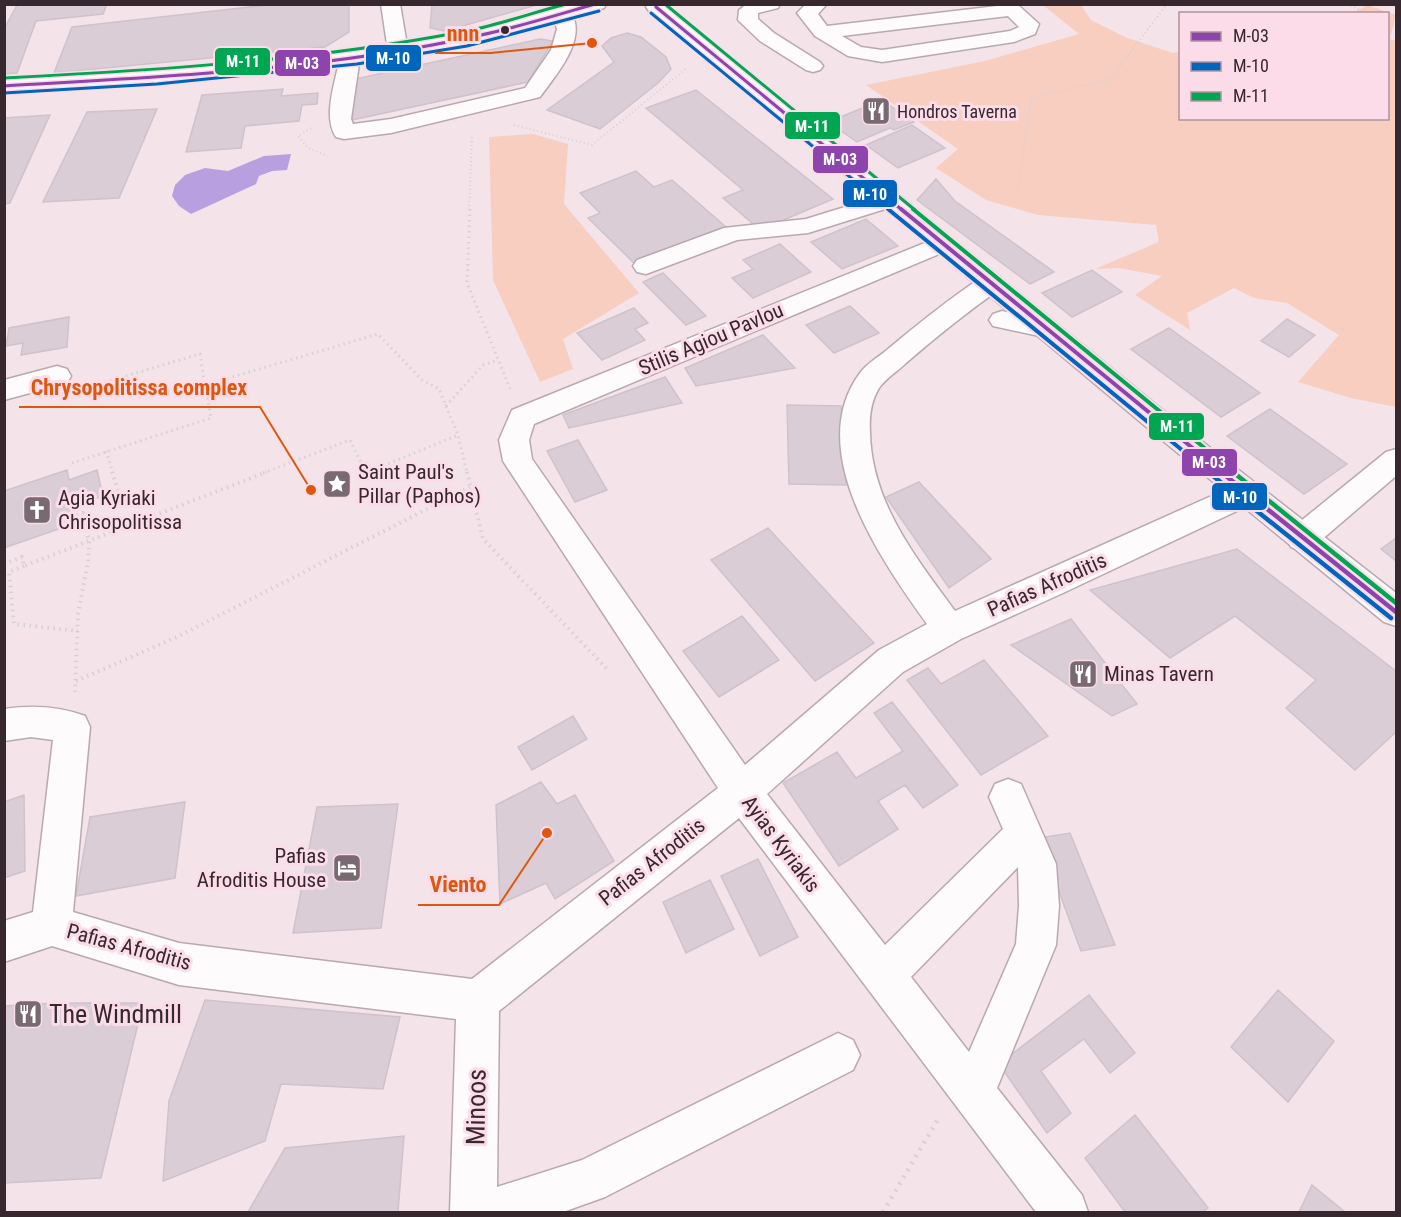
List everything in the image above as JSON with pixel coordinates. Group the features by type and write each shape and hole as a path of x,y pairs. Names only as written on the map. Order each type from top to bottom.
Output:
{"street":[{"path":"390,4 398,51"},
{"path":"4,86 156,77 398,51 465,39 563,15 597,4"},
{"path":"771,4 749,10 748,20 767,37 813,66"},
{"path":"776,4 814,7"},
{"path":"653,6 1302,538 1396,612"},
{"path":"814,7 807,14 822,32 855,52 882,56 1014,36 1028,30 1029,24 1009,7 822,32"},
{"path":"350,57 340,119 344,132 391,126 533,93 561,50 567,29 563,15"},
{"path":"646,266 733,233 808,226 890,200"},
{"name":"Stilis Agiou Pavlou","path":"522,417 942,244"},
{"path":"949,629 893,550 873,508 857,465 855,410 868,381 943,316 991,284"},
{"path":"1002,320 1044,327"},
{"path":"4,390 57,376"},
{"name":"Ayias Kyriakis","path":"522,417 514,440 518,461 742,792 1065,1212"},
{"path":"1302,538 1394,466"},
{"name":"Pafias Afroditis","path":"4,942 52,926 179,964 478,1001 742,792 891,661 949,629 1247,493"},
{"path":"4,725 31,721 72,727 52,926"},
{"path":"967,1086 1036,945 1039,906 1037,864 1008,797"},
{"path":"883,976 1024,834"},
{"name":"Minoos","path":"473,1212 478,1001"},
{"path":"491,1212 589,1181 838,1055"}],"path":[{"path":"1018,189 1030,98 1110,79 1167,4"},
{"path":"1347,4 1365,12"},
{"path":"533,93 516,115 513,125 592,144 710,52"},
{"path":"482,134 472,137 466,283 522,417"},
{"path":"205,385 378,334 422,380 439,389 458,435 483,539 609,671"},
{"path":"72,463 211,418 200,354 85,388"},
{"path":"446,406 483,365 498,360"},
{"path":"78,631 14,624 9,572 350,440 366,473 458,435"},
{"path":"106,451 118,490"},
{"path":"76,681 177,637 470,487"},
{"path":"71,517 83,513 89,542 88,562 78,614 78,658"},
{"path":"4,564 22,557 24,566"},
{"path":"4,581 10,579"},
{"path":"883,1212 967,1086"}],"shaded area":[{"path":"1043,5 1081,5 1091,20 1125,37 1173,53 1179,52 1179,120 1389,120 1389,13 1396,15 1390,39 1396,41 1396,407 1351,398 1298,382 1339,335 1287,303 1254,298 1234,288 1187,313 1190,330 1135,295 1162,276 1119,268 1095,269 1159,242 1156,225 1038,215 986,200 936,168 958,149 866,85 985,61 1079,34"},
{"path":"1367,5 1387,12 1351,12"},
{"path":"533,134 568,144 564,204 639,293 563,339 573,369 540,382 493,280 489,137"},
{"path":"291,154 287,170 272,171 259,176 256,184 191,214 179,206 172,196 175,185 185,175 205,168 228,171 264,156"}],"building":[{"path":"107,4 103,14 36,21 17,73 4,74 4,29 17,5"},
{"path":"275,4 349,4 349,32 325,47 54,73 72,27"},
{"path":"432,4 540,4 445,31 430,28"},
{"path":"627,33 641,37 666,57 671,69 658,83 600,129 547,110 614,62 602,46 611,38"},
{"path":"540,39 553,41 528,82 352,120 355,79"},
{"path":"283,89 281,96 318,93 317,104 302,105 299,121 245,126 241,148 186,152 202,95"},
{"path":"696,90 833,199 760,230 723,198 743,190 646,108"},
{"name":"Hondros Taverna","path":"882,100 914,122 894,130 890,128 857,142 828,122"},
{"path":"157,109 119,198 43,202 87,112"},
{"path":"50,115 10,203 4,204 4,118"},
{"path":"912,125 945,148 898,168 866,145"},
{"path":"636,171 654,187 672,180 726,227 637,266 588,218 600,213 580,193"},
{"path":"936,179 955,201 1054,272 1030,284 917,200"},
{"path":"866,219 898,246 842,269 811,242"},
{"path":"780,244 811,272 753,298 732,278 753,269 743,260"},
{"path":"1092,270 1122,292 1072,317 1042,293"},
{"path":"663,273 706,316 686,325 643,282"},
{"path":"850,306 879,333 834,353 806,325"},
{"path":"634,308 648,323 635,329 645,340 602,360 577,333"},
{"path":"69,317 67,347 21,355 23,343 6,346 9,328"},
{"path":"1287,319 1315,335 1289,357 1261,341"},
{"path":"1169,328 1260,393 1221,417 1131,349"},
{"path":"763,335 795,368 696,386 685,368"},
{"path":"665,377 682,403 569,428 563,415"},
{"path":"787,405 841,406 846,485 789,484"},
{"path":"1270,409 1347,464 1304,494 1227,436"},
{"path":"578,440 607,490 575,502 547,451"},
{"name":"Agia Kyriaki Chrisopolitissa","path":"67,470 69,480 97,470 103,496 69,508 73,524 4,548 4,491"},
{"path":"919,482 991,559 949,588 886,497"},
{"path":"768,528 874,643 815,681 711,560"},
{"path":"1396,538 1396,561 1381,549"},
{"path":"1237,549 1396,671 1396,732 1355,770 1286,708 1316,680 1235,616 1170,658 1090,590"},
{"path":"742,616 779,660 719,697 683,651"},
{"name":"Minas Tavern","path":"1071,619 1137,704 1112,716 1011,645"},
{"path":"984,660 1048,736 981,775 907,680 928,668 941,684"},
{"path":"892,702 958,785 923,808 905,785 878,801 898,829 839,866 783,783 837,752 856,778 903,751 874,713"},
{"path":"573,716 587,739 532,770 518,747"},
{"path":"541,782 557,804 575,795 614,861 555,899 546,883 500,904 496,805"},
{"path":"24,795 25,871 4,878 4,802"},
{"path":"185,802 175,878 76,896 90,817"},
{"name":"Pafias Afroditis House","path":"398,804 381,928 293,933 317,807"},
{"path":"1070,833 1115,945 1081,951 1039,838"},
{"path":"758,859 798,937 760,956 721,876"},
{"path":"710,880 734,929 686,953 663,902"},
{"path":"1278,990 1334,1041 1288,1102 1231,1047"},
{"path":"1089,995 1135,1053 1110,1073 1084,1039 1041,1071 1071,1113 1047,1133 999,1064"},
{"path":"205,1000 400,1017 383,1089 281,1084 265,1141 163,1181 169,1101"},
{"path":"56,1003 143,1003 101,1178 4,1183 4,1006"},
{"path":"1135,1115 1208,1208 1203,1212 1125,1212 1085,1158"},
{"path":"404,1136 398,1212 248,1212 285,1148"},
{"path":"1312,1185 1345,1212 1299,1212"}],"transit line":[{"name":"M-11","path":"4,78 155,70 355,50 463,32 566,4"},
{"name":"M-03","path":"4,86 177,75 349,57 480,36 595,4"},
{"name":"M-11","path":"665,4 1171,422 1396,603"},
{"name":"M-03","path":"656,7 1166,428 1396,612"},
{"name":"M-10","path":"4,93 157,84 357,64 467,46 599,11"},
{"name":"M-10","path":"651,13 1161,434 1391,618"}],"place":[{"name":"nnn","path":"592,43"},
{"name":"Hondros Taverna","path":"876,111"},
{"name":"Saint Paul's Pillar (Paphos)","path":"337,484"},
{"name":"Chrysopolitissa complex","path":"311,490"},
{"name":"Agia Kyriaki Chrisopolitissa","path":"37,510"},
{"name":"Minas Tavern","path":"1083,674"},
{"name":"Viento","path":"547,833"},
{"name":"Pafias Afroditis House","path":"347,868"},
{"name":"The Windmill","path":"28,1014"}]}
